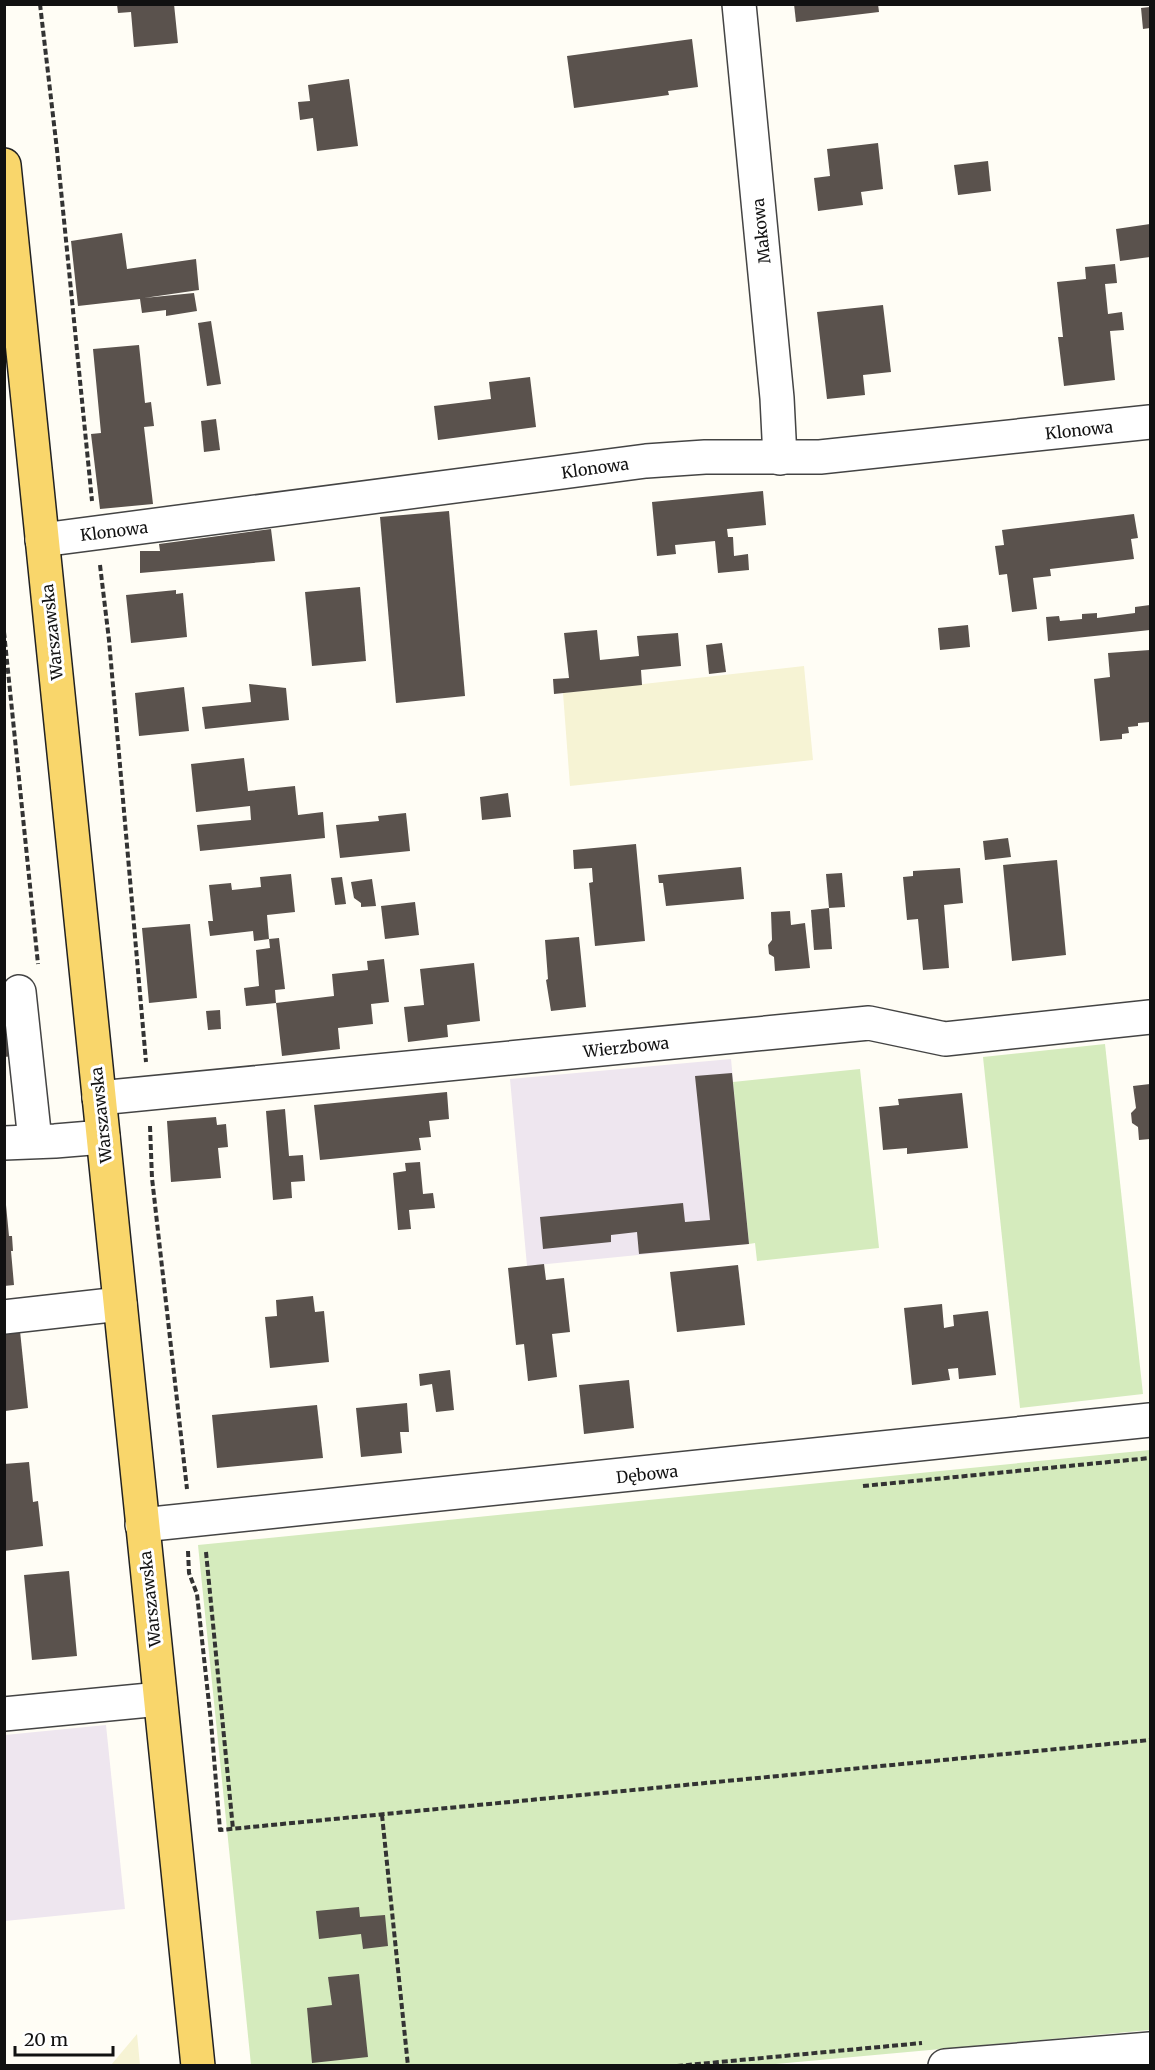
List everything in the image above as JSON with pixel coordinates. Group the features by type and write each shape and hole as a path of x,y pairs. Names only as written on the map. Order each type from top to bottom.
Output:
{"main road":[{"name":"Warszawska","path":"4,165 198,2066"}],"street":[{"name":"Makowa","path":"739,4 777,398 780,458"},
{"name":"Klonowa","path":"42,540 646,461 705,457 820,458 1150,422"},
{"path":"29,980 20,1142 103,1137"},
{"name":"Wierzbowa","path":"99,1098 869,1023 945,1039 1150,1017"},
{"path":"4,1317 120,1304"},
{"name":"Dębowa","path":"142,1525 1150,1420"},
{"path":"4,1714 160,1699"},
{"path":"935,2054 952,2065 1150,2049"}],"path":[{"path":"40,4 57,150 89,477 109,640 149,1094 152,1178 185,1479 188,1494 200,1500 202,1519 203,1537 188,1544 189,1573 197,1594 212,1722 220,1830 1150,1740"},
{"path":"4,632 29,980"},
{"path":"855,1487 1150,1458"},
{"path":"218,1550 206,1551 233,1829"},
{"path":"382,1815 408,2066"},
{"path":"677,2066 935,2054"}],"shaded area":[{"path":"804,666 813,760 570,786 563,693"},
{"path":"731,1059 749,1244 527,1266 510,1079"},
{"path":"106,1725 125,1909 5,1921 5,1735"},
{"path":"137,2034 140,2065 111,2065"}],"green space":[{"path":"1105,1044 1143,1394 1020,1408 983,1057"},
{"path":"860,1069 879,1248 757,1261 755,1243 749,1244 733,1082"},
{"path":"1150,1450 1150,2030 754,2066 251,2065 198,1545"}],"building":[{"path":"117,4 174,4 178,43 134,47 131,12 118,13"},
{"path":"794,4 878,4 879,12 796,22"},
{"path":"1150,7 1150,28 1143,29 1141,8"},
{"path":"692,39 698,87 668,91 669,95 574,108 567,56"},
{"path":"349,79 358,146 317,151 313,118 300,120 298,102 310,101 308,85"},
{"path":"878,143 883,189 861,192 863,205 818,211 814,178 830,176 827,149"},
{"path":"988,161 991,191 958,195 954,165"},
{"path":"1150,224 1150,257 1120,261 1116,229"},
{"path":"122,233 127,269 196,259 199,290 144,298 194,293 197,311 166,316 166,310 142,313 140,299 78,306 71,241"},
{"path":"1115,264 1117,283 1105,284 1108,314 1122,312 1124,330 1110,331 1115,380 1064,386 1058,337 1063,337 1057,282 1086,279 1085,267"},
{"path":"883,305 891,372 863,375 865,395 827,399 817,312"},
{"path":"211,321 221,384 207,386 198,323"},
{"path":"139,345 145,403 151,402 154,426 144,427 153,504 100,509 91,434 101,433 93,349"},
{"path":"530,377 536,427 438,440 434,406 491,399 489,382"},
{"path":"216,419 220,450 204,452 201,421"},
{"path":"763,491 766,525 727,529 728,537 733,537 734,556 748,554 749,570 718,573 715,541 675,545 676,554 657,556 652,502"},
{"path":"449,511 465,696 396,703 380,517"},
{"path":"1134,514 1138,538 1131,539 1134,559 1050,569 1051,576 1033,578 1037,609 1012,612 1007,574 999,575 995,546 1004,545 1002,530"},
{"path":"271,529 275,561 140,573 140,551 160,551 159,544"},
{"path":"360,587 366,661 312,666 305,592"},
{"path":"176,590 176,594 183,593 187,637 131,643 126,595"},
{"path":"1150,605 1150,630 1048,641 1046,617 1059,616 1060,621 1082,619 1082,614 1097,613 1097,618 1135,613 1135,607"},
{"path":"968,625 970,647 940,650 938,628"},
{"path":"597,630 600,660 639,656 637,636 678,633 681,666 641,670 642,685 554,694 553,679 569,678 564,633"},
{"path":"722,643 726,672 709,674 706,645"},
{"path":"1150,650 1150,722 1128,727 1129,733 1122,734 1122,739 1100,741 1094,679 1110,677 1108,653"},
{"path":"249,684 286,688 289,720 205,729 202,707 251,702"},
{"path":"184,687 189,731 139,736 135,693"},
{"path":"244,758 248,791 295,786 298,815 323,812 325,838 200,851 197,825 251,820 250,806 196,812 191,764"},
{"path":"508,793 511,817 482,820 480,797"},
{"path":"406,813 410,851 340,858 336,825 379,821 378,816"},
{"path":"1008,838 1011,857 985,860 983,841"},
{"path":"636,844 645,941 595,946 589,883 593,882 592,868 574,869 573,850"},
{"path":"1057,860 1066,955 1012,961 1003,865"},
{"path":"741,867 744,899 666,906 663,883 659,883 658,875"},
{"path":"960,868 963,903 944,905 949,968 923,970 918,919 907,920 903,877 913,876 913,871"},
{"path":"842,873 845,907 829,908 826,874"},
{"path":"291,874 295,912 267,915 269,939 254,941 253,931 210,936 208,921 213,921 209,885 231,883 232,890 261,887 260,877"},
{"path":"342,877 346,904 335,905 331,878"},
{"path":"372,879 376,906 361,907 361,903 354,898 351,882"},
{"path":"415,902 419,935 385,939 381,906"},
{"path":"829,908 832,949 814,950 811,910"},
{"path":"790,911 791,925 805,923 810,968 775,971 774,957 769,954 768,945 772,940 771,912"},
{"path":"190,924 197,998 149,1003 142,928"},
{"path":"579,937 586,1007 551,1011 546,980 548,979 545,940"},
{"path":"279,938 285,989 275,990 276,1003 246,1006 244,988 259,986 256,950 270,948 269,939"},
{"path":"384,959 389,1002 371,1004 373,1024 338,1028 340,1049 282,1056 276,1003 334,996 332,974 368,970 367,961"},
{"path":"474,963 480,1021 447,1025 448,1037 408,1042 404,1007 424,1005 420,969"},
{"path":"4,1008 14,1056 4,1057"},
{"path":"220,1010 221,1029 208,1030 206,1011"},
{"path":"732,1073 749,1244 639,1254 637,1232 611,1235 611,1242 543,1249 540,1217 683,1203 685,1222 710,1220 695,1076"},
{"path":"1150,1084 1150,1139 1139,1140 1138,1127 1132,1123 1131,1113 1136,1108 1133,1086"},
{"path":"447,1092 449,1119 429,1121 431,1137 419,1138 421,1150 320,1160 314,1105"},
{"path":"962,1093 968,1148 907,1154 907,1148 883,1150 879,1107 899,1105 898,1099"},
{"path":"285,1109 289,1156 303,1155 305,1181 291,1182 292,1198 273,1200 266,1111"},
{"path":"216,1117 217,1125 226,1124 228,1147 218,1148 221,1178 171,1182 167,1121"},
{"path":"420,1162 423,1194 433,1193 435,1208 409,1210 411,1229 398,1230 393,1173 406,1171 405,1163"},
{"path":"4,1205 6,1205 9,1236 12,1236 14,1285 4,1286"},
{"path":"544,1264 546,1280 564,1278 570,1332 552,1334 557,1377 528,1381 524,1344 516,1345 508,1268"},
{"path":"738,1265 745,1325 677,1332 670,1272"},
{"path":"313,1296 315,1312 324,1311 329,1362 270,1368 265,1317 277,1316 276,1300"},
{"path":"942,1304 944,1328 954,1326 953,1315 988,1311 996,1375 959,1379 958,1368 948,1369 950,1380 912,1385 904,1308"},
{"path":"20,1331 28,1408 5,1411 5,1333"},
{"path":"450,1370 454,1410 436,1412 432,1384 420,1386 419,1374"},
{"path":"629,1380 634,1428 584,1434 579,1385"},
{"path":"407,1403 409,1432 400,1432 402,1453 361,1457 356,1408"},
{"path":"317,1405 323,1458 217,1468 212,1415"},
{"path":"29,1462 33,1502 38,1501 43,1546 4,1551 4,1464"},
{"path":"69,1571 77,1656 32,1660 24,1575"},
{"path":"359,1907 360,1917 385,1915 388,1946 363,1949 361,1934 319,1939 316,1911"},
{"path":"359,1974 368,2057 312,2063 307,2008 332,2005 328,1977"}]}
